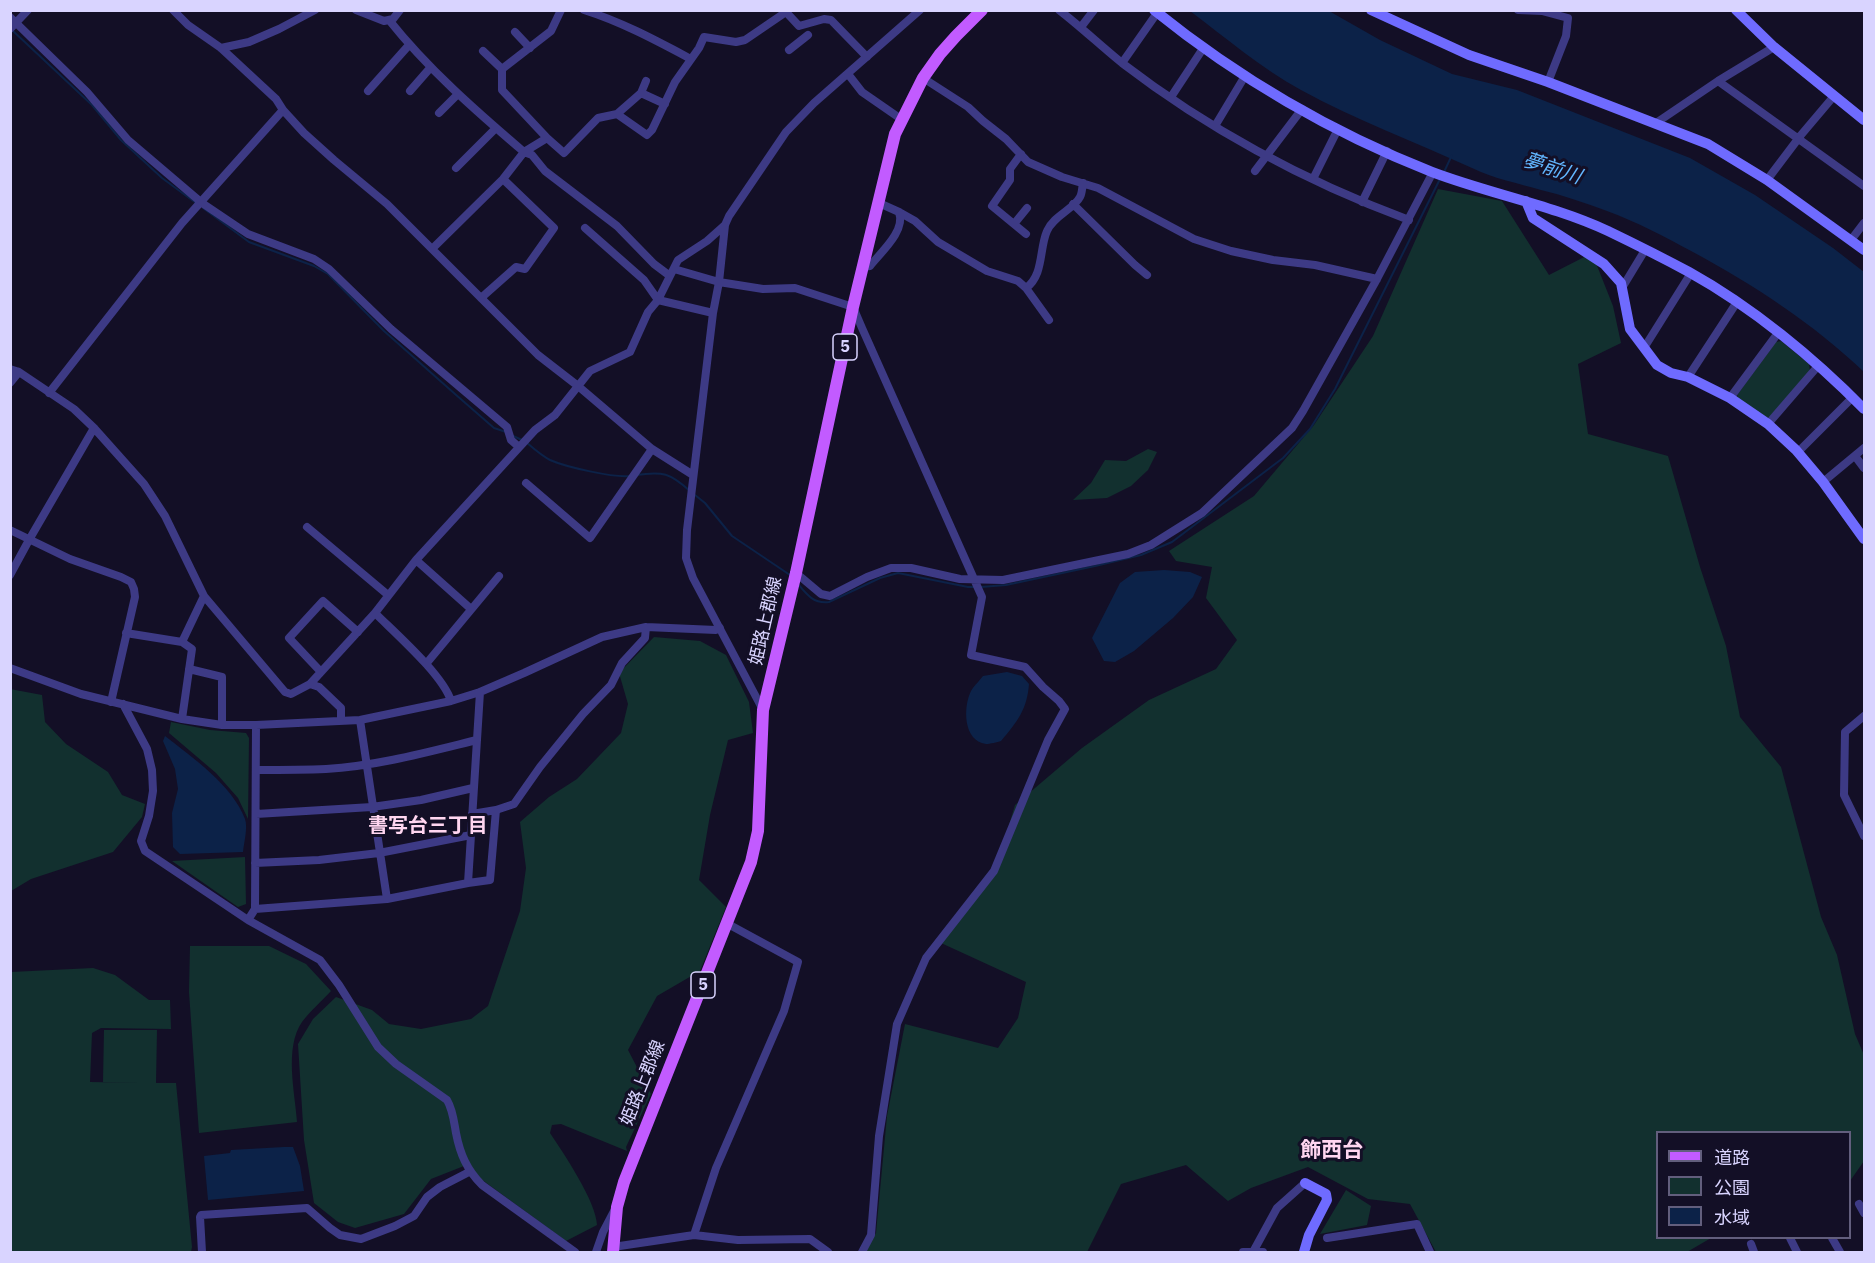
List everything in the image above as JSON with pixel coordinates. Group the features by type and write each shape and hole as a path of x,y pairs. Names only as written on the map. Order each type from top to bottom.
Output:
{"main road":[{"name":"姫路上郡線","path":"613,1250 617,1207 641,1135 728,924 751,862 758,831 763,711 796,573 853,307 895,134 923,78 956,36 982,10"}],"street":[{"path":"28,10 12,23 87,92 128,140 202,203 248,234 314,259 329,269 390,329 507,427 511,440 519,447"},
{"path":"173,10 188,25 221,48 276,99 283,110 312,140 387,204 538,355 652,449 693,475"},
{"path":"221,48 249,42 315,10"},
{"path":"356,10 384,21 393,19 400,10"},
{"path":"501,69 551,31 561,10"},
{"path":"584,10 646,35 691,59"},
{"path":"763,711 693,578 686,558 693,475 725,225 786,132 814,103 920,10"},
{"path":"1059,10 1122,63 1215,126 1313,179 1362,202 1409,220"},
{"path":"1081,27 1094,10"},
{"path":"1518,10 1542,11 1568,18 1566,36 1548,82"},
{"path":"1736,10 1774,47 1864,120"},
{"path":"1373,11 1469,55 1548,82 1708,144 1767,180 1864,250"},
{"path":"617,114 647,135 652,130 675,82 704,37 736,42 745,40 786,12 799,26 824,19 831,20 867,57"},
{"path":"1122,63 1156,12 1245,76 1338,129 1432,172 1571,215 1691,273 1737,302 1778,333 1864,408"},
{"path":"389,20 409,45 458,94 524,152 532,155 545,171 616,226 654,264 672,273 719,282 763,289 795,288 853,307 982,597 971,655 1025,667 1065,709 1048,740 994,871 926,958 897,1024 879,1136 871,1234 862,1252"},
{"path":"515,32 530,48"},
{"path":"789,51 808,35"},
{"path":"368,91 409,45"},
{"path":"1171,97 1204,47"},
{"path":"1656,123 1774,47"},
{"path":"483,51 501,69 502,90 564,153 598,118 617,114 641,93 646,81"},
{"path":"410,91 431,67"},
{"path":"848,74 862,92 901,119"},
{"path":"1215,126 1245,76"},
{"path":"923,78 968,107 1006,139 1028,162 1062,177 1098,188 1204,243 1273,260 1315,265 1377,279"},
{"path":"1719,81 1864,186"},
{"path":"641,93 665,104"},
{"path":"439,113 458,94"},
{"path":"1767,180 1834,96"},
{"path":"1255,171 1302,109"},
{"path":"50,393 182,223 283,110"},
{"path":"456,168 496,128"},
{"path":"1313,179 1338,129"},
{"path":"433,248 502,179 524,152 547,138"},
{"path":"1362,202 1387,151"},
{"path":"1021,154 1010,169 1010,180 992,206 1026,234"},
{"path":"796,573 821,594 830,596 867,577 891,568 910,568 960,579 1003,580 1128,554 1151,545 1202,513 1292,428 1377,279 1432,172"},
{"path":"482,298 516,267 525,269 554,228 502,179"},
{"path":"1026,288 1036,275 1047,230 1058,216 1080,199 1083,183"},
{"path":"1526,201 1533,218 1604,264 1621,283 1630,329 1657,365 1671,374 1688,377 1730,398 1768,424 1798,452 1864,539"},
{"path":"879,204 915,221 938,242 970,262 987,271 1018,281 1026,288 1049,320"},
{"path":"1073,204 1147,275"},
{"path":"1014,224 1027,208"},
{"path":"863,267 870,266 897,232 901,224 899,212"},
{"path":"1851,240 1864,223"},
{"path":"10,369 19,372 74,409 144,484 165,516 204,597 285,692 291,694 309,684 321,672 375,613 416,560 535,430 555,415 591,371 630,352 648,312 658,300 678,260 707,241 725,225"},
{"path":"585,228 644,280 658,300 712,313"},
{"path":"1622,288 1645,250"},
{"path":"1129,272 1135,265"},
{"path":"1644,348 1691,273"},
{"path":"1688,377 1737,302"},
{"path":"1730,398 1778,333"},
{"path":"1768,424 1818,366"},
{"path":"10,383 19,372"},
{"path":"1798,452 1853,397"},
{"path":"10,575 94,428"},
{"path":"1822,482 1864,448"},
{"path":"526,483 590,538 652,449"},
{"path":"1855,456 1864,468"},
{"path":"307,527 388,596"},
{"path":"10,530 70,559 131,582 135,597 111,702"},
{"path":"416,560 471,609"},
{"path":"426,664 499,576"},
{"path":"182,642 204,597"},
{"path":"321,672 289,638 316,608 323,601 358,632"},
{"path":"375,613 426,664 449,694 451,701"},
{"path":"10,668 81,694 182,719 222,725 360,720 451,701 480,692 602,637 646,627 716,630 720,628"},
{"path":"472,814 514,804 540,767 583,714 611,685 622,663 645,638 646,627"},
{"path":"126,633 182,642 192,649 182,719"},
{"path":"189,669 222,677 222,725"},
{"path":"309,684 319,687 341,708 341,721"},
{"path":"468,883 480,692"},
{"path":"123,704 147,749 152,770 153,791 141,841 145,851 248,920 320,960 339,985 378,1047 396,1064 447,1100 451,1106 458,1142 469,1172 482,1185 575,1252"},
{"path":"1864,716 1845,732 1844,767 1844,795 1864,836"},
{"path":"360,720 387,899"},
{"path":"248,920 255,909 256,725"},
{"path":"256,770 327,769 366,764 477,741"},
{"path":"256,814 372,807 420,800 473,788"},
{"path":"255,909 387,899 490,880 496,810"},
{"path":"255,863 319,860 379,853 471,835"},
{"path":"694,1235 716,1168 784,1011 798,962 728,924"},
{"path":"202,1252 201,1215 307,1208 340,1235 361,1239 384,1231 414,1216 426,1197 469,1172"},
{"path":"1253,1251 1277,1208 1305,1183 1326,1194 1327,1200 1309,1235 1305,1252"},
{"path":"1859,1204 1864,1213"},
{"path":"596,1252 603,1232 617,1207"},
{"path":"1327,1238 1417,1224 1430,1252"},
{"path":"613,1250 694,1235 738,1240 810,1239 828,1252"},
{"path":"1751,1244 1754,1252"},
{"path":"1243,1252 1263,1252"}],"green space":[{"path":"1438,189 1502,201 1549,275 1592,253 1613,306 1621,343 1578,364 1588,434 1668,456 1700,567 1726,646 1740,717 1781,767 1821,917 1837,955 1855,1034 1864,1055 1864,1161 1851,1180 1851,1131 1656,1131 1656,1239 1709,1239 1687,1252 1436,1252 1410,1204 1368,1199 1308,1167 1251,1188 1228,1201 1186,1165 1121,1184 1087,1252 865,1252 876,1233 887,1116 905,1024 998,1048 1018,1018 1026,982 941,943 997,865 1015,805 1082,748 1149,700 1216,669 1237,640 1206,598 1212,567 1176,561 1169,551 1254,496 1314,425 1373,336"},
{"path":"1781,341 1809,364 1810,371 1770,417 1765,418 1738,399 1737,395 1776,342"},
{"path":"1148,449 1157,452 1148,470 1131,486 1107,498 1073,500 1091,483 1105,460 1126,461"},
{"path":"654,637 700,641 726,655 749,702 753,733 728,740 710,815 699,880 726,907 700,971 657,996 628,1050 651,1094 626,1147 627,1151 561,1124 552,1125 550,1133 585,1191 597,1225 566,1241 481,1179 469,1164 431,1179 404,1214 355,1228 338,1222 314,1203 304,1140 298,1044 313,1019 336,997 372,1010 389,1024 421,1029 471,1019 488,1006 520,911 526,868 520,822 549,797 577,779 621,733 628,704 619,673"},
{"path":"10,689 42,695 45,722 66,744 108,772 122,795 145,804 142,817 113,852 31,879 11,891"},
{"path":"171,722 210,730 246,733 249,738 248,819 238,798 216,773 169,733"},
{"path":"245,857 246,904 238,907 172,861"},
{"path":"190,946 269,946 306,964 331,991 302,1022 293,1044 292,1070 297,1122 199,1133 189,992"},
{"path":"93,968 115,975 149,1000 170,1000 171,1029 101,1028 92,1033 90,1082 141,1083 103,1082 104,1030 157,1030 156,1083 176,1083 191,1252 11,1252 11,972"},
{"path":"1346,1190 1371,1206 1367,1225 1320,1234"}],"water":[{"name":"夢前川","path":"1190,11 1329,11 1380,40 1452,74 1517,90 1690,158 1755,195 1864,272 1864,372 1845,354 1783,306 1693,252 1618,215 1489,175 1343,111 1301,90 1272,72"},
{"path":"1164,570 1190,572 1202,577 1193,597 1173,618 1134,651 1115,662 1104,661 1092,638 1120,583 1135,572"},
{"path":"1007,672 1022,676 1029,684 1026,701 1016,721 1001,741 986,744 978,742 969,730 967,722 968,698 983,676"},
{"path":"165,736 211,773 231,795 246,823 243,852 180,854 173,847 172,813 178,789 175,769 163,741"},
{"path":"293,1147 300,1166 304,1191 208,1200 204,1156 230,1153 231,1150"}],"waterway":[{"path":"13,31 92,105 121,140 162,178 196,203"},
{"path":"1444,172 1452,155"},
{"path":"981,587 1006,585 1095,566 1141,555 1172,542 1283,458 1310,429 1335,389 1440,179"},
{"path":"203,208 249,242 314,266 328,274 384,331 494,428 506,432"},
{"path":"511,435 522,440"},
{"path":"527,443 544,457 557,463 602,474 630,476"},
{"path":"636,475 653,473 666,475 677,480 690,491"},
{"path":"695,495 705,503 732,536 790,575"},
{"path":"798,584 811,598 819,602 829,602 880,578 898,573 975,587"}],"district":[{"name":"書写台三丁目","path":"428,826"},
{"name":"飾西台","path":"1332,1151"}]}
